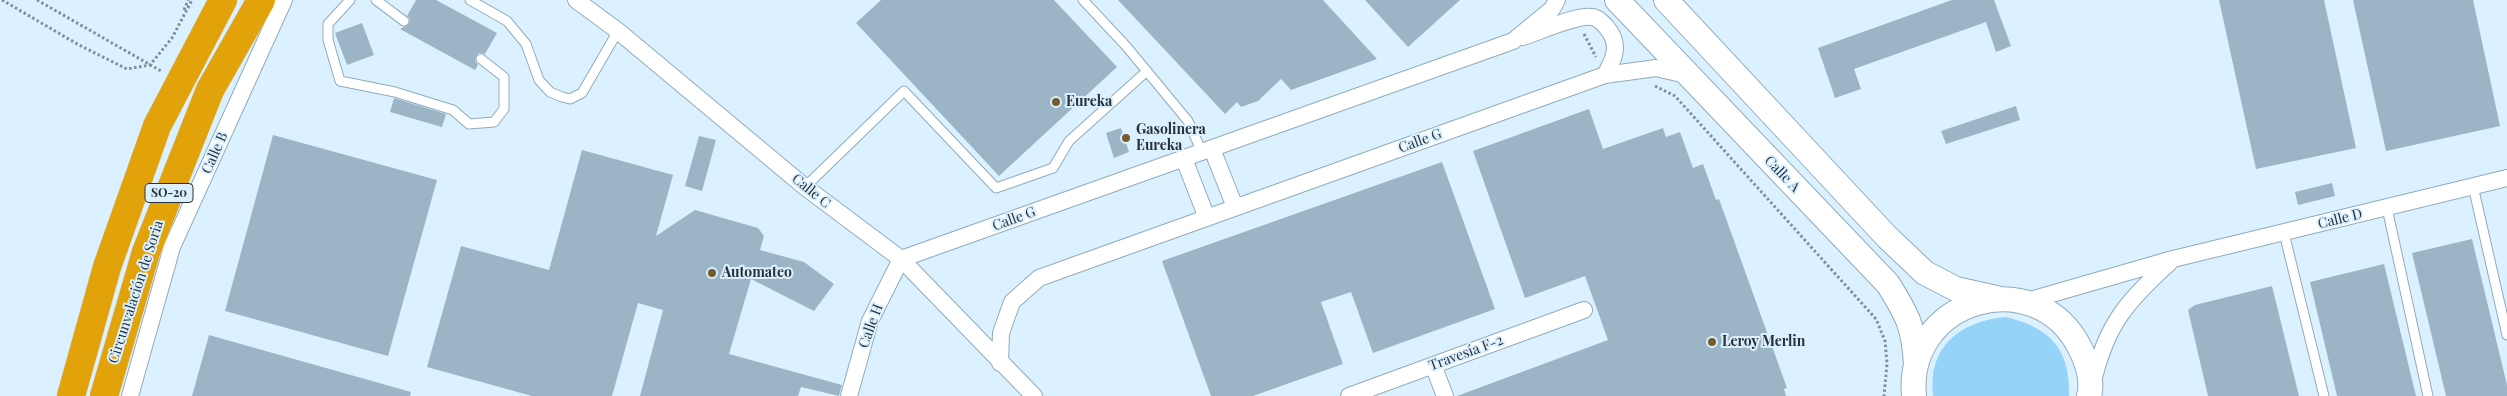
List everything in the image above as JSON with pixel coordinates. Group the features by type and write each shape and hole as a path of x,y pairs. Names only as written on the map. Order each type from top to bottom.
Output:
{"highway":[{"name":"SO-20","path":"71,396 107,267 157,126 223,0"},
{"name":"Circunvalación de Soria","path":"104,396 146,252 210,90 261,0"}],"street":[{"name":"Calle B","path":"130,396 172,247 284,0"},
{"name":"Calle C","path":"576,0 618,31 805,187 901,259 1034,396"},
{"name":"Calle G","path":"1513,41 1552,9 1557,0"},
{"name":"Calle A","path":"1617,0 1686,75 1888,284 1907,314 1914,336 1911,385"},
{"path":"1666,0 1887,237 1926,273 1956,289 1996,298 2027,301 2053,314 2073,335 2087,362 2090,394"},
{"name":"Calle G","path":"901,259 1577,19 1593,17 1603,23 1612,34 1616,46 1605,75"},
{"name":"Calle G","path":"1000,363 1001,333 1012,302 1038,278 1605,75 1656,68 1686,75"},
{"path":"1207,150 1235,207"},
{"path":"1184,159 1206,218"},
{"name":"Calle D","path":"2027,301 2173,259 2507,178"},
{"name":"Calle H","path":"849,396 870,321 901,259"},
{"name":"Calle D","path":"2090,394 2100,352 2119,314 2146,284 2173,259"},
{"path":"1911,385 1926,339 1945,319 1969,304 1996,298"},
{"name":"Travesía F-2","path":"1349,396 1584,310"},
{"path":"1434,365 1445,396"}],"lane":[{"path":"350,0 328,24 328,40 340,81 394,92 453,110 469,124 494,122 504,109 504,77 481,59"},
{"path":"376,0 404,21"},
{"path":"470,0 507,21 526,44 539,80 550,92 562,97 570,98 582,93 618,31"},
{"path":"1083,0 1147,71 1188,121 1207,150"},
{"path":"805,187 904,91 996,188 1053,168 1069,141 1147,71"},
{"path":"2474,186 2507,335"},
{"path":"2387,208 2428,396"},
{"path":"2284,233 2324,396"}],"path":[{"path":"2,0 79,45 127,69 150,65 172,38 192,0"},
{"path":"37,0 179,81"},
{"path":"181,21 188,0"},
{"path":"1577,19 1605,75"},
{"path":"1653,85 1675,96 1876,319 1885,341 1887,363 1884,396"}],"shaded area":[{"path":"2006,317 2035,327 2055,343 2066,365 2069,396 1933,396 1935,364 1941,351 1950,340 1974,324"}],"building":[{"path":"416,0 436,0 497,33 485,54 479,53 476,56 475,61 478,65 475,70 400,29 409,24 410,19 407,16"},
{"path":"881,0 1054,0 1117,67 999,176 856,23"},
{"path":"1118,0 1323,0 1377,59 1291,90 1281,79 1258,101 1241,107 1237,102 1225,114"},
{"path":"1365,0 1460,0 1408,47"},
{"path":"1952,0 1994,0 2011,46 1996,52 1986,22 1854,69 1861,89 1835,98 1818,48"},
{"path":"2219,0 2324,0 2356,148 2256,169"},
{"path":"2353,0 2473,0 2500,126 2386,151"},
{"path":"362,23 374,55 347,65 335,33"},
{"path":"394,98 446,114 442,127 390,112"},
{"path":"2016,106 2020,120 1946,144 1941,131"},
{"path":"1589,109 1603,149 1663,128 1666,137 1680,132 1693,168 1703,164 1716,200 1719,199 1787,388 1784,389 1786,396 1457,396 1608,340 1585,276 1525,298 1473,151"},
{"path":"1121,128 1129,152 1114,158 1106,133"},
{"path":"273,135 437,180 388,356 225,311"},
{"path":"699,136 716,140 702,191 685,186"},
{"path":"582,150 673,175 656,236 695,210 758,228 764,236 760,250 804,262 834,284 814,311 751,279 729,354 842,385 839,396 801,387 798,396 640,396 663,310 638,303 612,396 532,396 427,367 461,246 549,270"},
{"path":"1442,162 1495,309 1373,353 1351,292 1321,302 1343,364 1253,396 1211,396 1162,261"},
{"path":"2332,183 2335,196 2298,205 2295,192"},
{"path":"2472,239 2507,385 2507,396 2446,396 2412,253"},
{"path":"2384,264 2416,396 2337,396 2310,282"},
{"path":"2272,286 2299,396 2208,396 2188,310 2195,305"},
{"path":"209,335 411,392 410,396 192,396"}],"place":[{"name":"Eureka","path":"1056,102"},
{"name":"Gasolinera Eureka","path":"1126,138"},
{"name":"Automateo","path":"712,273"},
{"name":"Leroy Merlin","path":"1712,342"}]}
